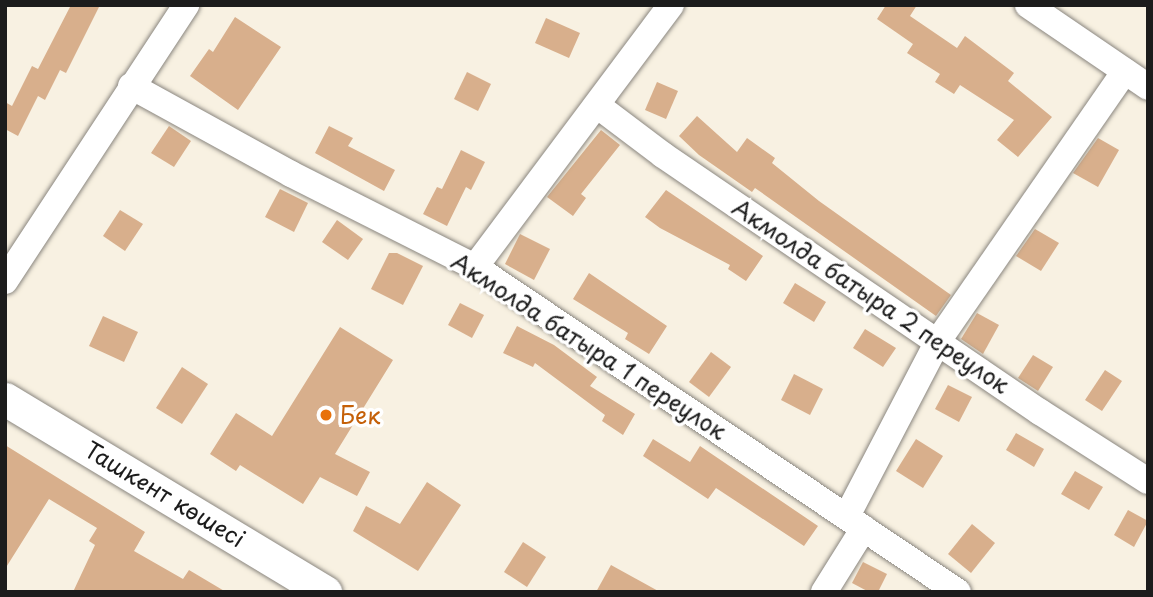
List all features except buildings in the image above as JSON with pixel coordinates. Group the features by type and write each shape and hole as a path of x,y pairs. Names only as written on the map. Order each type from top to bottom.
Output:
{"main road":[{"name":"Ташкент көшесі","path":"5,399 325,592"}],"street":[{"path":"5,281 186,5"},
{"path":"475,267 671,5"},
{"path":"1028,5 1148,87"},
{"path":"824,592 938,341 1125,71"},
{"name":"Акмолда батыра 1 переулок","path":"131,86 292,174 475,267 958,592"},
{"name":"Акмолда батыра 2 переулок","path":"598,106 663,155 1148,481"}],"place":[{"name":"Бек","path":"326,415"}]}
